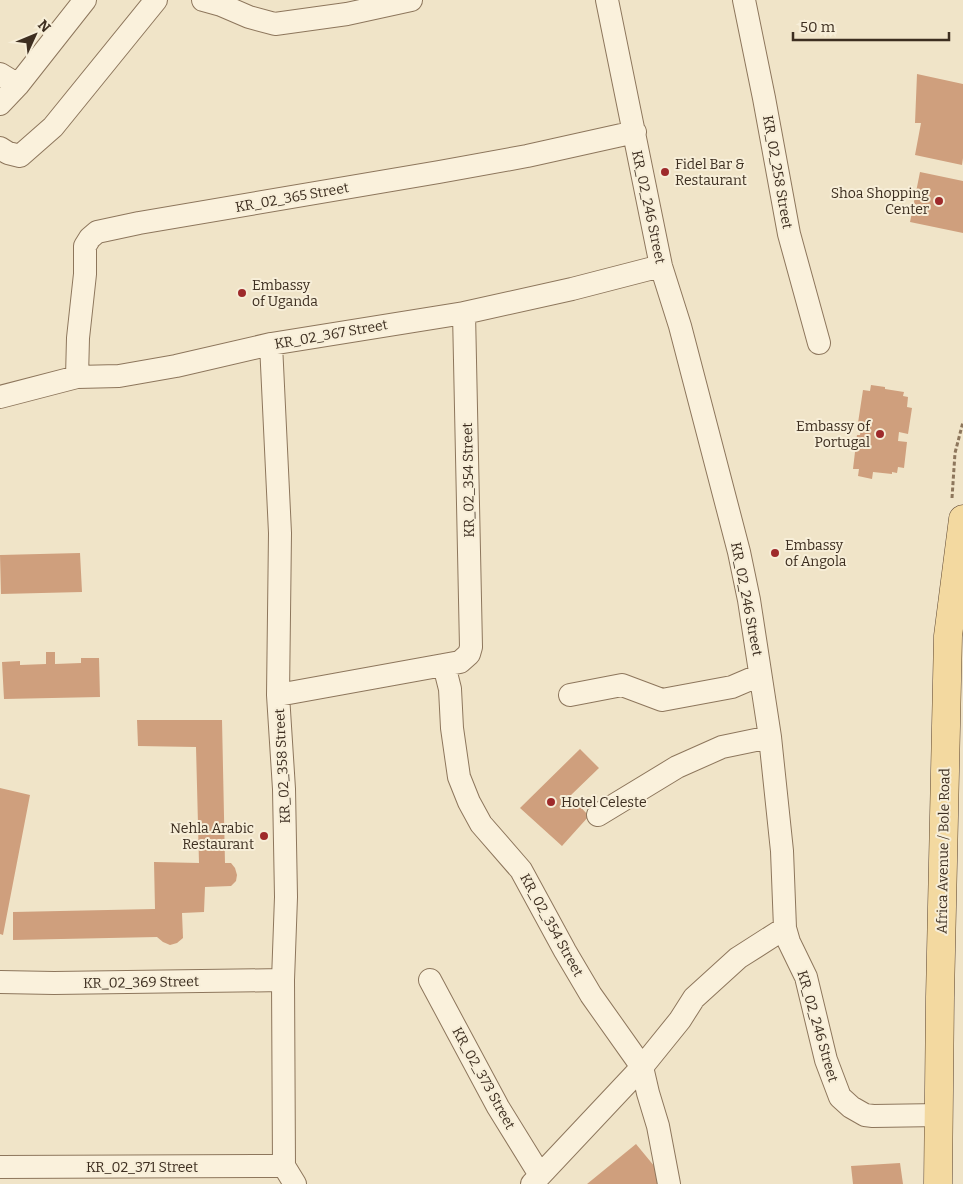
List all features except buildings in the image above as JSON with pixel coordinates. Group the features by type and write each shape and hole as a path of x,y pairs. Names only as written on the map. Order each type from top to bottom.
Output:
{"main road":[{"name":"Africa Avenue / Bole Road","path":"938,1184 948,636 963,519"}],"street":[{"path":"0,104 9,79 85,0"},
{"path":"0,148 8,153 20,156 53,127 156,0"},
{"path":"203,0 221,5 249,18 275,24 347,14 411,0"},
{"name":"KR_02_246 Street","path":"607,0 661,266 680,326 739,552 749,600 770,737 782,851 785,928 789,942 806,976 826,1060 840,1097 845,1103 865,1115 940,1115"},
{"name":"KR_02_258 Street","path":"744,0 789,234 819,342"},
{"name":"KR_02_365 Street","path":"77,377 78,338 85,274 85,246 97,232 139,223 527,156 634,132"},
{"name":"KR_02_367 Street","path":"0,397 77,377 119,376 176,366 271,344 464,313 572,289 661,266"},
{"name":"KR_02_354 Street","path":"464,313 470,647 469,654 460,662 444,666 450,689 452,728 459,777 480,824 521,870 591,995 642,1067 658,1126 670,1184"},
{"name":"KR_02_358 Street","path":"271,344 280,533 278,695 284,789 286,897 283,980 290,1175"},
{"path":"278,695 420,668 444,666"},
{"path":"570,695 622,685 662,700 732,687 760,675"},
{"path":"598,815 677,767 722,748 770,737"},
{"name":"KR_02_373 Street","path":"430,980 536,1179 642,1067 680,1020 694,998 738,958 785,928"},
{"name":"KR_02_369 Street","path":"0,982 283,980"},
{"name":"KR_02_371 Street","path":"0,1167 290,1175"}],"place":[{"name":"Fidel Bar & Restaurant","path":"665,172"},
{"name":"Shoa Shopping Center","path":"939,201"},
{"name":"Embassy of Uganda","path":"242,293"},
{"name":"Embassy of Portugal","path":"880,434"},
{"name":"Embassy of Angola","path":"775,553"},
{"name":"Hotel Celeste","path":"551,802"},
{"name":"Nehla Arabic Restaurant","path":"264,836"}]}
